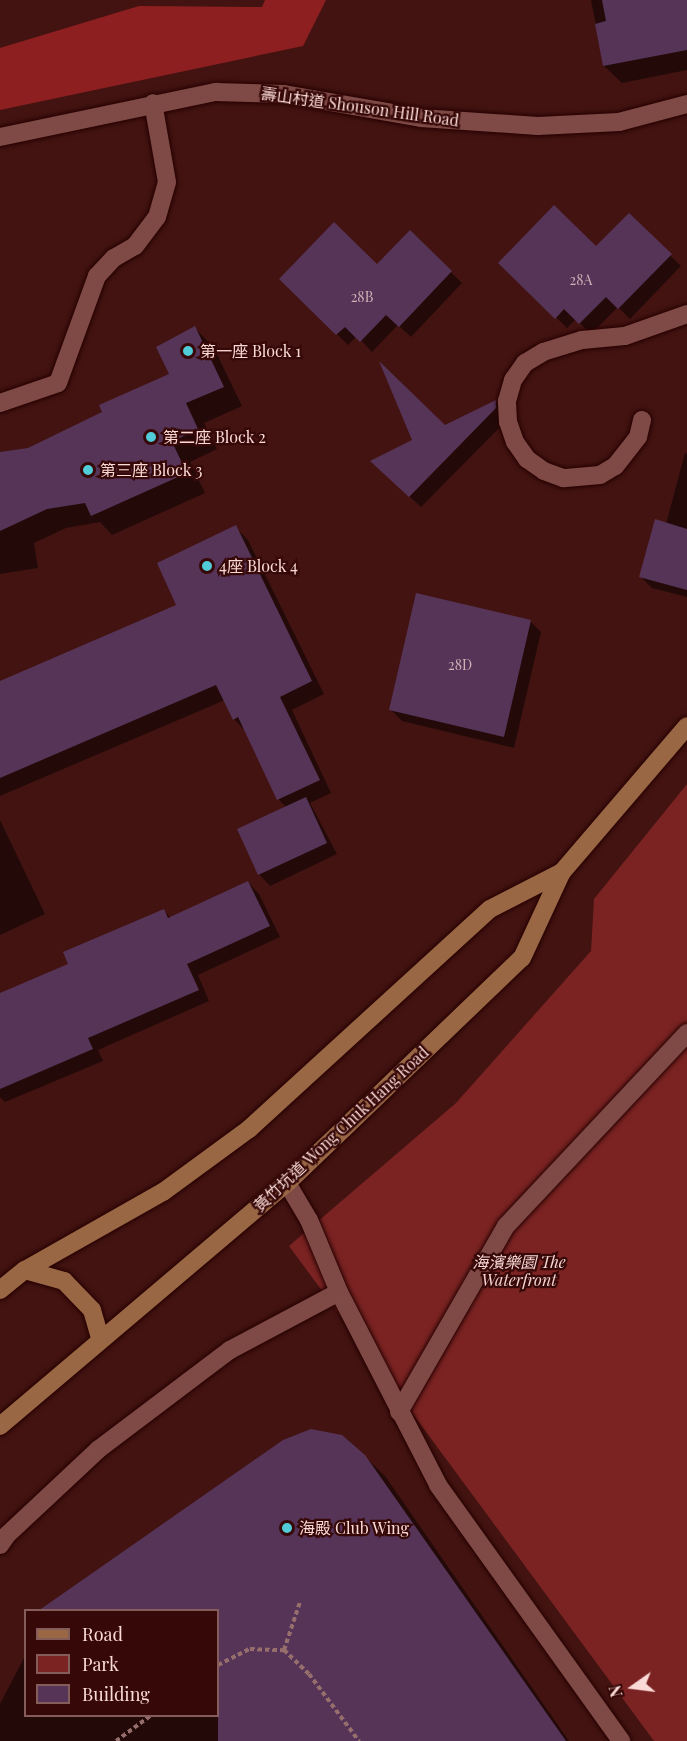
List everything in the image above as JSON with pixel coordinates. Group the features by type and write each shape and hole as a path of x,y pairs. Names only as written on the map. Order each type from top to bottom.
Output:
{"main road":[{"name":"黃竹坑道 Wong Chuk Hang Road","path":"0,1426 100,1338 287,1183 522,958 562,872 687,726"},
{"name":"黃竹坑道 Wong Chuk Hang Road","path":"0,1290 25,1270 163,1192 239,1136 490,909 562,872"},
{"path":"25,1270 64,1281 92,1310 100,1338"}],"street":[{"name":"壽山村道 Shouson Hill Road","path":"0,137 153,103 216,92 248,91 421,118 538,126 619,122 687,105"},
{"path":"0,403 58,384 97,276 114,258 135,246 156,217 166,182 153,103"},
{"path":"642,420 638,437 615,466 600,475 564,478 544,471 520,450 508,422 507,400 513,380 525,363 543,352 582,340 625,336 687,314"},
{"path":"399,1412 506,1226 687,1033"},
{"path":"287,1183 309,1220 339,1292 438,1485 621,1741"},
{"path":"0,1545 6,1534 99,1449 230,1350 339,1292"}],"path":[{"path":"284,1650 300,1602"},
{"path":"219,1664 250,1649 284,1650 309,1674 359,1741"},
{"path":"116,1741 149,1717"}],"green space":[{"name":"海濱樂園 The Waterfront","path":"687,784 687,1741 654,1741 289,1246 456,1103 591,951 594,899"}],"shaded area":[{"path":"265,0 326,0 303,46 0,110 0,48 139,6 262,7"}],"building":[{"path":"602,0 687,0 687,50 603,66 595,24 606,21"},
{"path":"554,205 596,246 629,213 672,254 618,309 606,297 579,324 564,309 555,319 498,263"},
{"path":"334,222 377,264 410,230 452,271 399,327 386,315 360,342 345,327 336,335 279,279"},
{"path":"195,326 224,387 186,403 198,429 172,442 187,473 91,516 85,503 47,509 0,531 0,452 28,448 102,412 99,405 169,374 156,347"},
{"path":"379,361 445,425 496,400 496,408 409,497 370,461 412,440"},
{"path":"655,519 687,529 687,590 639,577"},
{"path":"236,525 312,681 280,697 320,780 277,800 238,717 233,720 216,685 0,778 0,681 176,605 157,563"},
{"path":"416,593 531,620 504,737 389,710"},
{"path":"306,797 327,843 258,875 237,829"},
{"path":"248,881 270,926 187,964 199,990 88,1038 93,1049 0,1089 0,993 68,964 63,952 164,909 168,918"},
{"name":"海殿 Club Wing","path":"311,1429 342,1435 365,1455 566,1741 218,1741 219,1609 41,1609 283,1440"}],"place":[{"name":"第一座 Block 1","path":"188,351"},
{"name":"第二座 Block 2","path":"151,437"},
{"name":"第三座 Block 3","path":"88,470"},
{"name":"4座 Block 4","path":"207,566"},
{"name":"海殿 Club Wing","path":"287,1528"}]}
